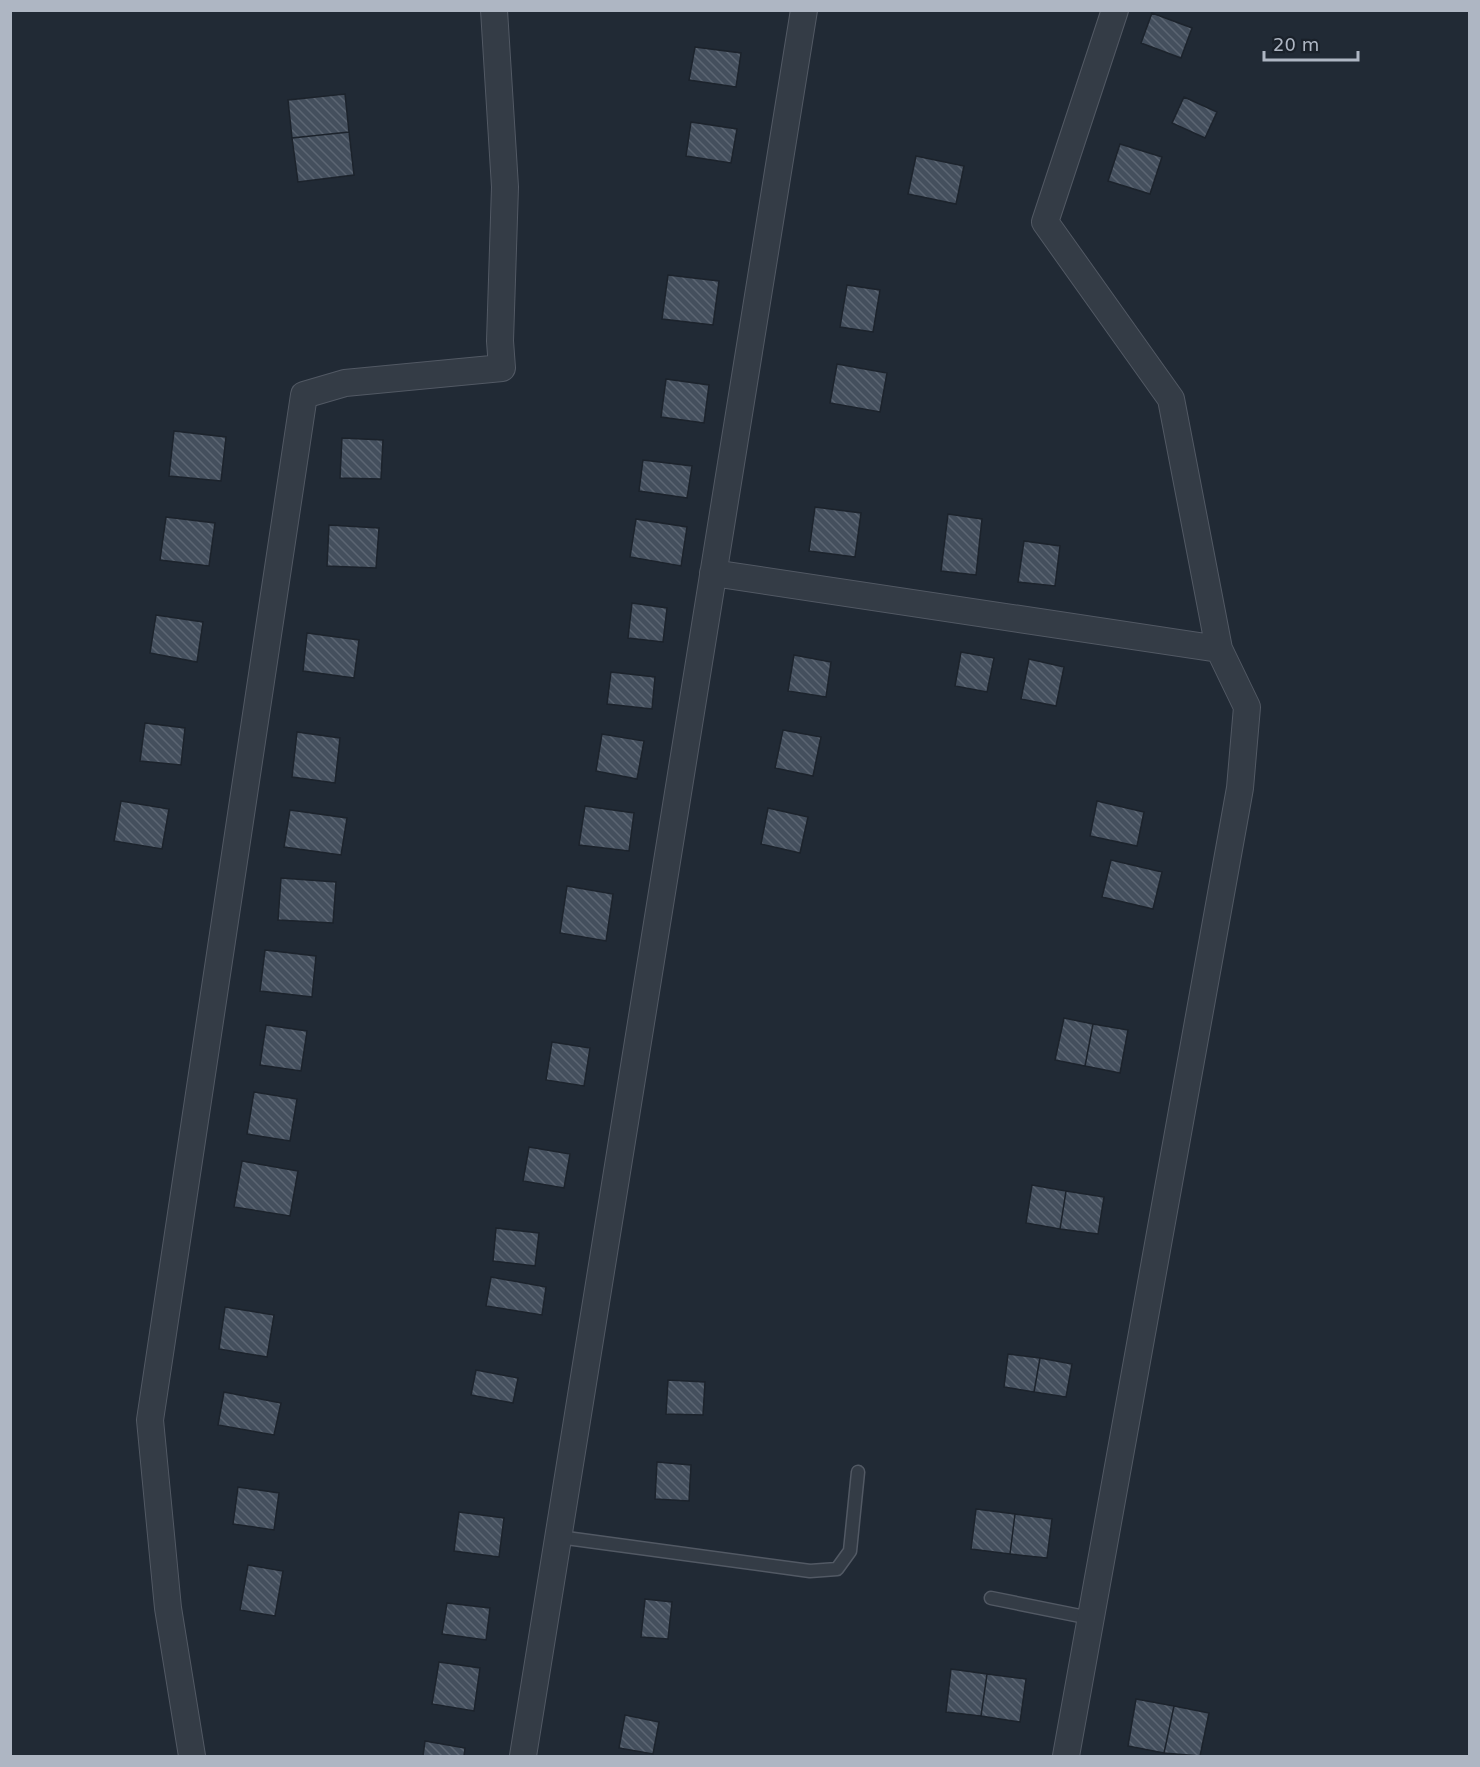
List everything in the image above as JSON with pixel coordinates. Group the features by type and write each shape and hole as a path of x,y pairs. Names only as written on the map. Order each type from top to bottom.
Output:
{"street":[{"path":"192,1756 168,1608 150,1420 304,395 345,382 502,368 505,187 494,10"},
{"path":"523,1756 804,10"},
{"path":"1066,1756 1240,788 1247,707 1219,649 1171,399 1045,222 1115,10"},
{"path":"713,573 1219,649"}],"lane":[{"path":"559,1537 810,1570 837,1569 850,1551 858,1472"},
{"path":"991,1598 1090,1618"}],"building":[{"path":"1152,13 1192,28 1181,58 1141,43"},
{"path":"695,47 741,53 736,87 689,80"},
{"path":"345,94 349,132 292,138 288,100"},
{"path":"1184,97 1217,112 1205,138 1172,123"},
{"path":"691,122 737,129 731,163 686,156"},
{"path":"349,132 354,175 298,182 292,138"},
{"path":"1120,144 1162,157 1150,194 1108,181"},
{"path":"916,156 964,166 956,204 908,194"},
{"path":"668,275 719,281 713,325 662,319"},
{"path":"847,285 880,290 873,332 840,327"},
{"path":"837,364 887,373 880,412 830,403"},
{"path":"666,379 709,385 704,423 661,417"},
{"path":"174,431 226,437 221,481 169,476"},
{"path":"342,438 383,440 381,479 340,478"},
{"path":"643,460 692,466 687,498 639,491"},
{"path":"815,507 861,513 855,557 809,551"},
{"path":"948,514 982,519 976,575 941,571"},
{"path":"166,517 215,523 209,566 160,560"},
{"path":"636,519 687,527 681,566 630,557"},
{"path":"329,525 379,528 376,568 327,566"},
{"path":"1024,541 1060,546 1055,586 1018,582"},
{"path":"632,603 667,608 663,642 628,638"},
{"path":"156,615 203,622 197,662 150,653"},
{"path":"307,633 359,640 354,678 303,671"},
{"path":"961,652 994,658 987,692 955,686"},
{"path":"794,655 831,662 826,697 788,691"},
{"path":"1029,659 1064,667 1056,706 1021,699"},
{"path":"611,672 655,677 652,709 607,704"},
{"path":"145,723 185,728 181,765 140,761"},
{"path":"783,730 821,737 813,776 775,768"},
{"path":"297,732 340,738 335,783 292,777"},
{"path":"602,734 644,741 637,779 596,771"},
{"path":"121,801 169,809 162,849 114,841"},
{"path":"1097,801 1144,812 1137,846 1090,836"},
{"path":"585,806 634,813 629,851 579,845"},
{"path":"768,808 808,817 800,853 761,844"},
{"path":"290,810 347,818 341,855 284,847"},
{"path":"1111,860 1162,872 1153,909 1102,897"},
{"path":"281,878 336,882 333,923 278,920"},
{"path":"567,886 613,894 606,941 560,933"},
{"path":"265,950 316,956 312,997 260,991"},
{"path":"1064,1018 1093,1024 1085,1066 1055,1060"},
{"path":"1093,1024 1128,1030 1120,1073 1085,1066"},
{"path":"266,1025 307,1031 301,1071 260,1065"},
{"path":"552,1042 590,1048 584,1086 546,1080"},
{"path":"254,1092 297,1099 290,1141 247,1134"},
{"path":"529,1147 570,1154 564,1188 523,1181"},
{"path":"242,1161 298,1171 290,1216 234,1207"},
{"path":"1032,1185 1066,1191 1060,1229 1026,1223"},
{"path":"1066,1191 1104,1197 1098,1234 1060,1229"},
{"path":"496,1228 539,1233 535,1266 493,1261"},
{"path":"491,1277 546,1287 542,1315 486,1306"},
{"path":"225,1307 274,1315 267,1357 219,1349"},
{"path":"1008,1354 1040,1358 1034,1392 1004,1387"},
{"path":"1040,1358 1072,1364 1066,1397 1034,1392"},
{"path":"476,1370 518,1378 513,1403 471,1395"},
{"path":"668,1380 705,1382 703,1415 666,1414"},
{"path":"224,1392 281,1403 274,1435 218,1425"},
{"path":"657,1462 691,1465 689,1501 655,1499"},
{"path":"238,1487 279,1493 274,1530 233,1524"},
{"path":"976,1509 1015,1514 1010,1554 971,1549"},
{"path":"459,1512 504,1518 499,1557 454,1551"},
{"path":"1015,1514 1052,1519 1047,1558 1010,1554"},
{"path":"248,1565 283,1571 275,1616 240,1610"},
{"path":"645,1599 672,1602 668,1639 641,1637"},
{"path":"447,1603 490,1608 486,1640 442,1634"},
{"path":"439,1662 480,1668 474,1711 432,1704"},
{"path":"951,1669 987,1674 981,1716 946,1712"},
{"path":"987,1674 1026,1679 1020,1722 981,1716"},
{"path":"1136,1699 1174,1706 1164,1753 1128,1746"},
{"path":"1174,1706 1209,1713 1200,1756 1164,1753"},
{"path":"625,1715 659,1722 653,1754 619,1748"},
{"path":"425,1741 465,1748 464,1756 423,1756"}]}
